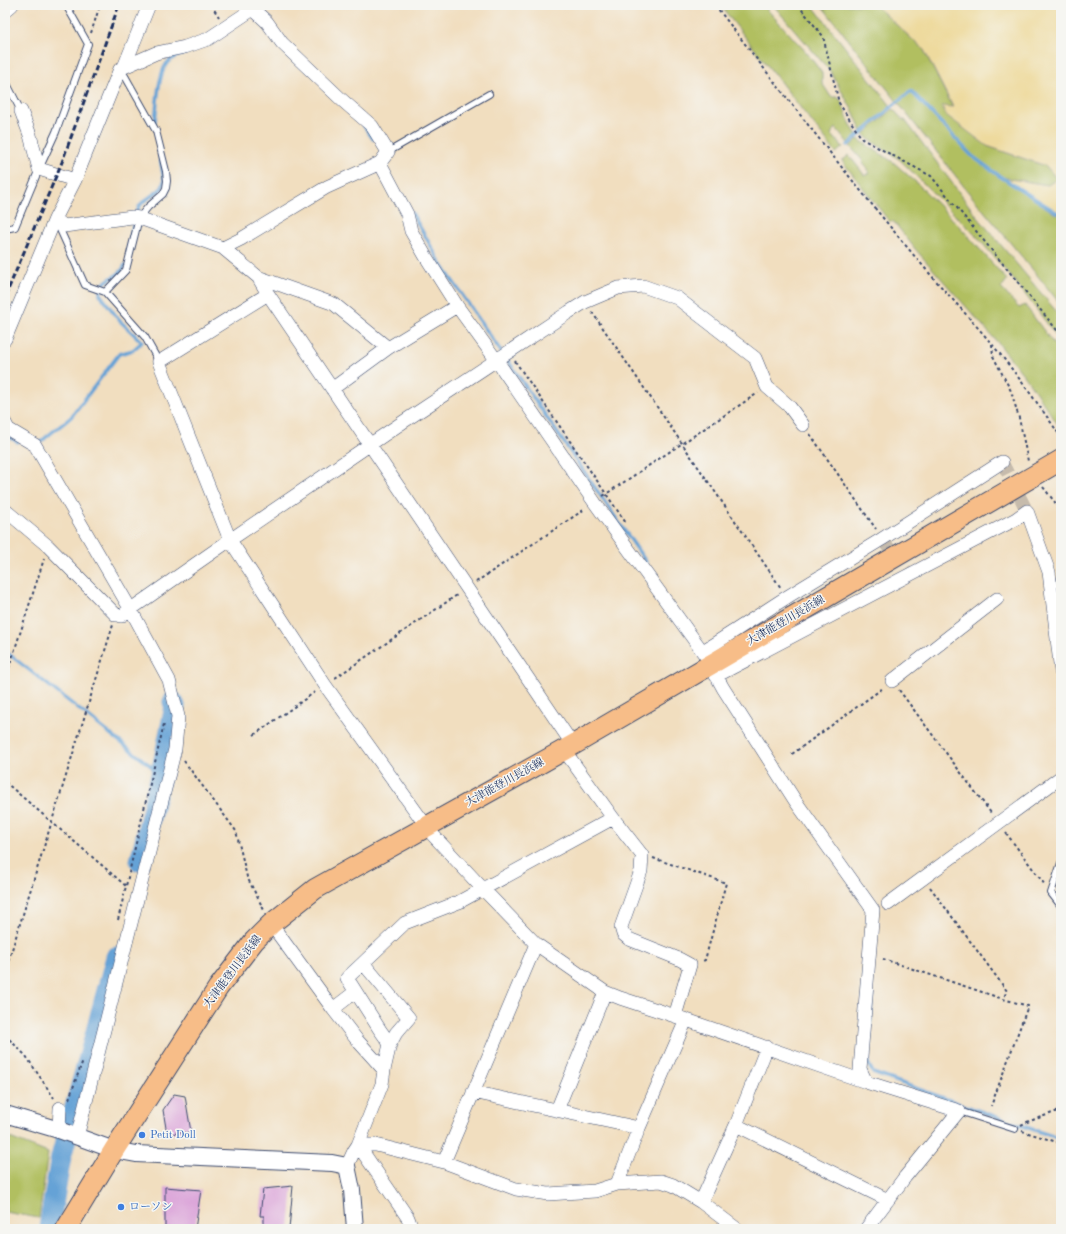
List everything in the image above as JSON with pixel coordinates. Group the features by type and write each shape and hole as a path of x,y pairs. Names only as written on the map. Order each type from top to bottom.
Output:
{"main road":[{"name":"大津能登川長浜線","path":"66,1229 114,1150 218,988 254,941 271,924 315,889 427,827 805,611 1061,460"}],"street":[{"path":"5,11 12,5"},
{"path":"5,339 55,220 75,180 149,5"},
{"path":"122,68 156,53 185,47 208,39 251,9 267,22 282,42 342,100 372,126 388,152 380,163 327,187 223,248"},
{"path":"22,111 39,169 75,180"},
{"path":"380,163 407,214 411,230 457,306 503,356 602,497 796,802 873,910 860,1069 866,1082"},
{"path":"55,220 64,226 136,218 223,248 258,277 370,446 467,588 613,818 642,855 641,871 621,927 623,934 629,939 679,959 690,965 680,1018 617,1184"},
{"path":"258,277 334,304 388,348"},
{"path":"123,614 403,422 503,356 585,302 618,288 643,286 677,298 755,358 767,388 789,406 803,425"},
{"path":"268,294 159,362 230,540 325,684 432,834 536,944 605,992 620,998 866,1082 959,1111 866,1229"},
{"path":"332,389 388,348 457,306"},
{"path":"5,423 8,430 35,445 123,614 169,680 178,716 175,749 77,1137"},
{"path":"710,665 708,648 1002,462"},
{"path":"5,510 48,546 123,614"},
{"path":"710,665 990,533 1027,512 1049,572 1061,672"},
{"path":"892,681 997,599"},
{"path":"888,904 1061,777"},
{"path":"390,1044 347,978 405,923 459,902 613,818"},
{"path":"271,924 356,1040 384,1070"},
{"path":"444,1162 536,944"},
{"path":"356,1229 352,1190 347,1166 358,1145 382,1084 390,1044 396,1033 409,1018 363,963"},
{"path":"333,1010 355,992"},
{"path":"557,1110 605,992"},
{"path":"700,1202 736,1125 767,1047"},
{"path":"473,1092 639,1128"},
{"path":"59,1130 60,1108"},
{"path":"5,1114 59,1130 114,1150 139,1155 332,1163 347,1166"},
{"path":"736,1125 888,1200"},
{"path":"358,1145 376,1145 444,1162 516,1189 548,1194 595,1191 617,1184 661,1181 673,1185 700,1202 737,1229"},
{"path":"358,1145 408,1218 412,1229"}],"lane":[{"path":"5,229 15,227 56,132 88,44 66,5"},
{"path":"102,291 126,270 136,218 162,194 168,181 156,130 125,76 122,68"},
{"path":"5,80 22,111"},
{"path":"388,152 489,94"},
{"path":"55,220 85,285 102,291 146,337 159,362"},
{"path":"1061,863 1051,893 1061,906"},
{"path":"959,1111 1015,1129"}],"path":[{"path":"88,44 100,5"},
{"path":"716,5 799,114 868,200 912,254 992,344 1042,409 1061,437"},
{"path":"798,5 823,36 839,103 862,139 931,176 1061,335"},
{"path":"585,302 787,597"},
{"path":"992,344 993,356 1013,397 1029,464"},
{"path":"503,356 602,497"},
{"path":"254,735 325,684 602,497 767,388"},
{"path":"803,425 882,538"},
{"path":"1041,485 1061,510"},
{"path":"5,680 48,546"},
{"path":"5,972 52,821 123,614"},
{"path":"792,754 892,681 1051,893"},
{"path":"117,924 165,720"},
{"path":"175,749 236,831 247,877 271,924"},
{"path":"5,782 126,886"},
{"path":"642,855 726,884 706,960 690,965"},
{"path":"924,878 1007,991 1003,998"},
{"path":"883,959 1028,1006 991,1106"},
{"path":"5,1035 26,1056 60,1108 68,1102 83,1059"},
{"path":"1025,1123 1061,1110"},
{"path":"1015,1129 1060,1143 1061,1148"}],"green space":[{"path":"720,5 763,5 807,53 822,73 822,83 831,97 837,97 841,100 848,119 857,136 848,143 836,128 831,134 843,147 836,153"},
{"path":"773,5 812,5 891,106 862,132 854,113 830,71"},
{"path":"821,5 875,5 924,50 953,108 987,146 1046,166 1057,179 1048,185 1005,178 1054,213 1061,215 1061,305 969,193"},
{"path":"893,109 903,120 905,120 976,215 1061,317 1061,342 1018,285 978,238 900,160 867,138 864,134"},
{"path":"858,139 893,162 917,183 961,228 1007,280 1001,288 1019,308 1025,305 1061,354 1061,427 1026,378 999,344 916,250 894,222 889,221 842,161 849,155 865,176 869,173 862,160 850,146"},
{"path":"5,1136 48,1153 39,1218 5,1212"}],"sand":[{"path":"875,5 1061,5 1061,215 1054,213 1004,178 1048,185 1057,179 1046,166 987,146 946,115 942,106 953,107 924,50"}],"building":[{"path":"174,1094 185,1096 191,1132 167,1134 163,1110"},
{"path":"293,1186 289,1229 264,1229 264,1216 260,1216 263,1189"},
{"path":"165,1187 201,1190 195,1229 165,1229"}],"waterway":[{"path":"153,124 155,121 157,98 162,72 172,58 185,53"},
{"path":"848,145 911,91 972,156 1001,177 1061,214"},
{"path":"364,126 373,139"},
{"path":"136,215 142,203 162,188 164,181 160,157"},
{"path":"412,213 441,264 502,353"},
{"path":"128,250 134,220"},
{"path":"38,445 71,417 119,354 133,350 142,342 119,320 100,294 104,283 119,273 125,265"},
{"path":"506,358 646,562"},
{"path":"5,435 18,442"},
{"path":"5,651 161,774"},
{"path":"140,861 161,774 175,706 173,702"},
{"path":"50,1222 61,1157 116,957"},
{"path":"872,995 868,1063 873,1073 1061,1139"}],"tunnel":[{"path":"1002,462 1027,511"},
{"path":"882,539 909,575"}],"railway":[{"path":"5,297 62,162 119,5"}],"place":[{"name":"Petit Doll","path":"142,1135"},
{"name":"ローソン","path":"121,1207"}]}
